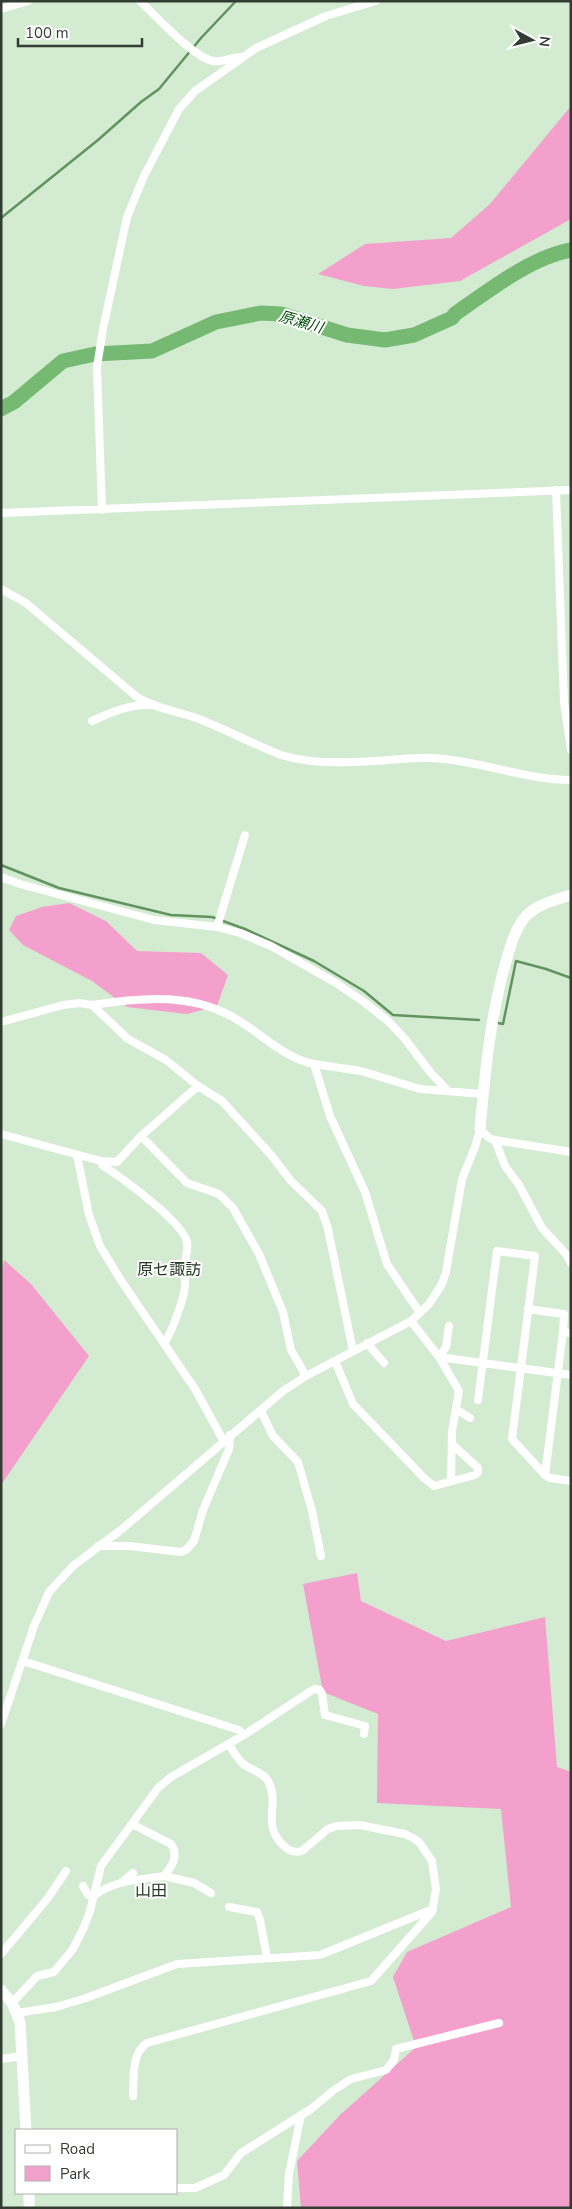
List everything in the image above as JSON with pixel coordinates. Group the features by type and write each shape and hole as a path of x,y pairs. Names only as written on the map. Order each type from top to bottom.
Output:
{"street":[{"path":"1,9 28,1"},
{"path":"140,1 184,43 205,58 216,62 244,56"},
{"path":"102,510 97,367 103,329 127,218 144,176 179,109 195,92 256,48 326,16 376,1"},
{"path":"556,490 565,716 571,750"},
{"path":"1,513 571,490"},
{"path":"1,589 26,603 137,698 149,705 199,719 265,749 295,759 372,761 433,758 571,780"},
{"path":"92,721 119,708 133,705 149,705"},
{"path":"218,922 246,835"},
{"path":"1,877 20,884 154,920 218,922 271,946 303,963 364,1002 388,1021 448,1091"},
{"path":"1,1724 34,1626 49,1592 72,1566 147,1507 223,1440 261,1411 283,1391 306,1376 411,1321 429,1304 442,1284 446,1272 462,1178 475,1148 480,1129 494,1009 512,942 527,915 543,904 571,895"},
{"path":"1,1022 64,1005 79,1003 92,1004 155,998 204,1004 240,1021 299,1061 361,1071 436,1092 448,1091 483,1094"},
{"path":"92,1004 128,1039 166,1060 198,1086 228,1106 271,1155 291,1182 322,1211 328,1229 352,1351"},
{"path":"314,1064 330,1116 364,1192 387,1264 420,1313"},
{"path":"1,1134 101,1161 117,1162 141,1136 198,1086"},
{"path":"480,1129 488,1138 495,1140 571,1152"},
{"path":"141,1136 187,1183 212,1191 232,1208 259,1254 282,1312 291,1350 306,1376"},
{"path":"495,1140 505,1166 519,1185 542,1228 566,1254 571,1263"},
{"path":"77,1155 89,1215 100,1246 120,1280 165,1342 195,1389 223,1440"},
{"path":"101,1161 102,1165 119,1176 168,1216 181,1229 186,1241 188,1251 184,1265 186,1285 172,1332 165,1342"},
{"path":"478,1400 497,1252 535,1256 512,1439 545,1475 550,1478 571,1481"},
{"path":"528,1309 564,1314 567,1333 558,1373 545,1475"},
{"path":"411,1321 439,1357 459,1391 452,1444 451,1481"},
{"path":"439,1357 446,1347 449,1326"},
{"path":"367,1343 384,1363"},
{"path":"439,1357 571,1375"},
{"path":"334,1361 353,1404 434,1486 476,1475 478,1472 478,1468 452,1444"},
{"path":"456,1409 470,1418"},
{"path":"261,1411 273,1436 298,1462 312,1511 321,1556"},
{"path":"98,1546 129,1546 181,1552 186,1550 194,1541 203,1510 229,1449 230,1435"},
{"path":"23,1661 239,1730 244,1736"},
{"path":"15,2008 37,1976 54,1972 73,1949 84,1927 101,1866 158,1788 171,1777 244,1736 314,1689 320,1690 322,1694 325,1716 364,1726 364,1734"},
{"path":"133,2096 137,2056 142,2046 147,2043 370,1981 433,1909 436,1889 432,1861 419,1842 405,1834 359,1825 336,1826 328,1829 302,1851 287,1849 274,1836 271,1828 272,1797 266,1777 243,1764 229,1744"},
{"path":"132,1824 171,1844 175,1850 175,1859 164,1876"},
{"path":"1,1954 43,1906 66,1871"},
{"path":"120,1883 133,1873"},
{"path":"83,1886 88,1895 94,1896 102,1890 120,1883 164,1876 194,1883 211,1893"},
{"path":"229,1907 257,1912 267,1958"},
{"path":"15,2008 56,2007 86,1998 177,1964 328,1953 433,1909"},
{"path":"1,1990 15,2008 22,2032 26,2129"},
{"path":"178,2188 195,2188 224,2175 241,2153 301,2115 351,2079 386,2070 394,2060 396,2049 499,2023"},
{"path":"1,2059 23,2056"},
{"path":"287,2208 289,2174 301,2115"},
{"path":"29,2194 29,2208"}],"green space":[{"path":"571,106 571,219 460,281 393,289 364,286 318,274 365,244 451,238 490,204"},
{"path":"69,903 106,921 137,951 201,953 228,975 217,1006 187,1014 127,1007 92,981 23,945 9,930 16,916 42,907"},
{"path":"4,1260 31,1284 89,1356 1,1485 1,1274"},
{"path":"357,1573 361,1601 446,1641 545,1617 557,1767 571,1772 571,2208 301,2208 297,2161 340,2115 416,2047 393,1977 407,1952 511,1907 501,1809 377,1803 378,1714 323,1692 303,1584"}],"waterway":[{"path":"1,218 159,89 201,38 236,1"},
{"name":"原瀬川","path":"1,409 14,402 63,361 95,354 152,351 216,322 261,313 281,314 347,335 385,340 414,335 452,318 481,295 525,267 571,250"},
{"path":"1,865 59,888 171,915 212,917 245,929 314,961 364,991 393,1015 479,1020"},
{"path":"498,1023 503,1024 516,961 571,978"}],"district":[{"name":"原セ諏訪","path":"169,1270"},
{"name":"山田","path":"151,1891"}]}
